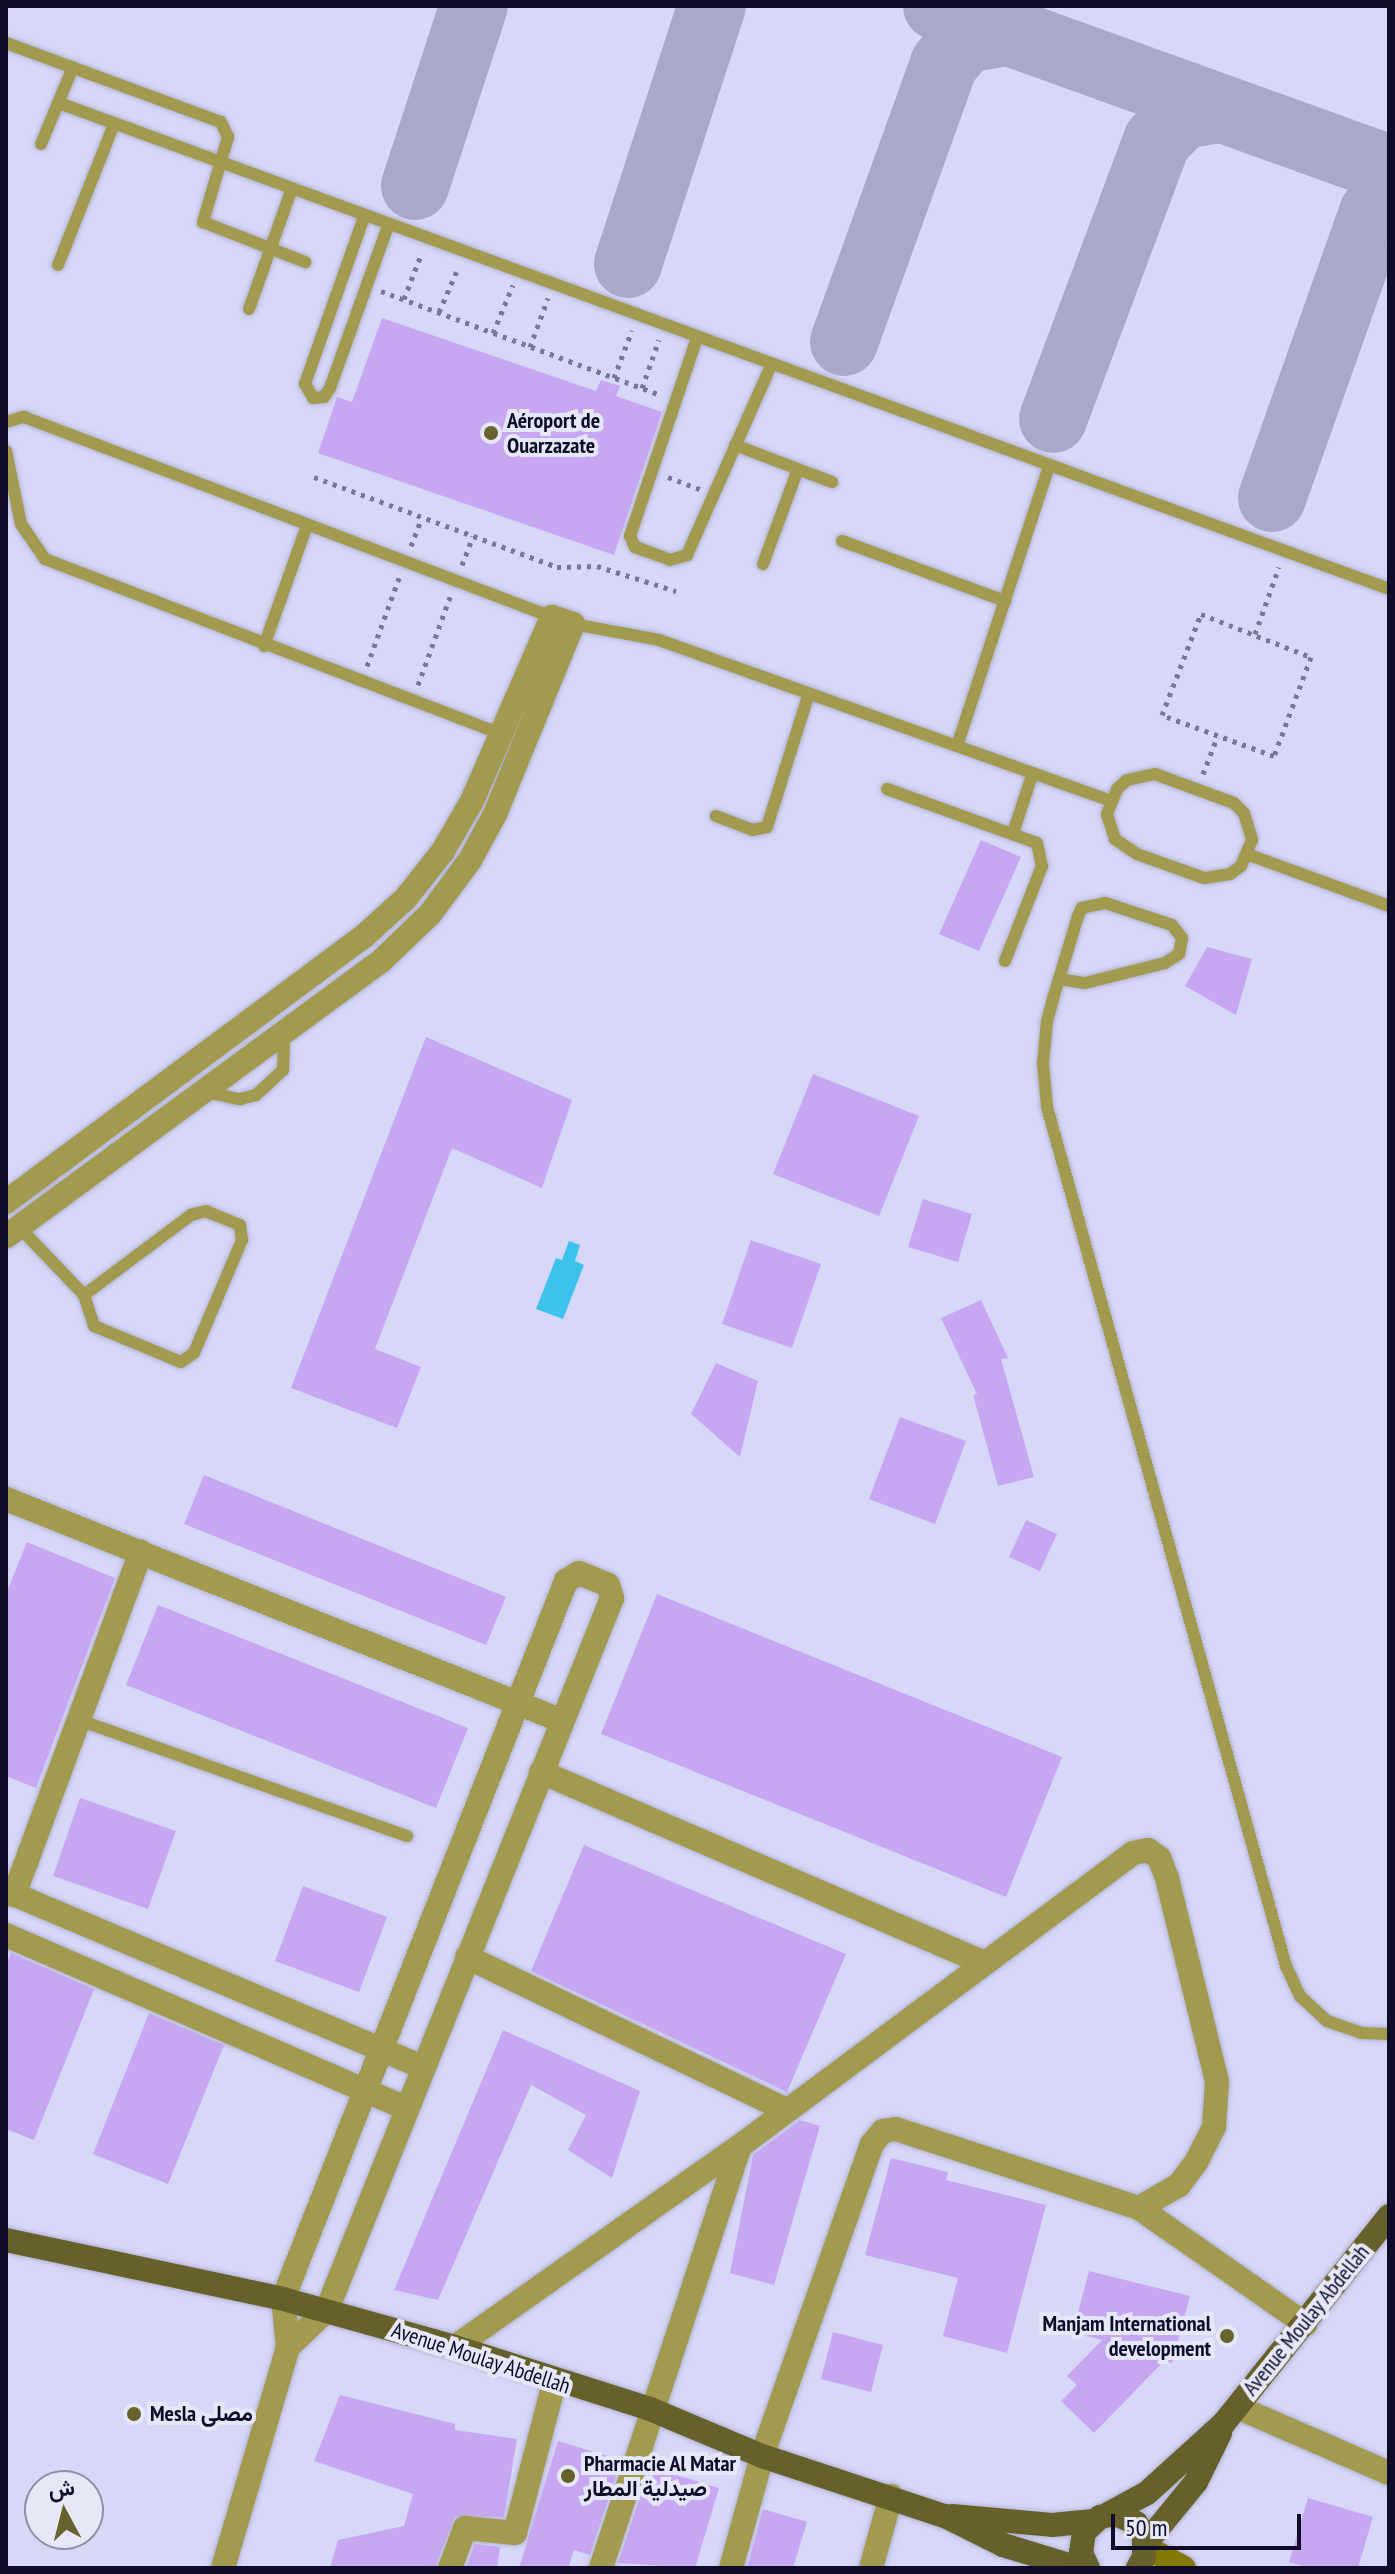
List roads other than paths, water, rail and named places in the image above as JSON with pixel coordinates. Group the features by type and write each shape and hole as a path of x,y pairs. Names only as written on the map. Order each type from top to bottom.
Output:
{"main road":[{"name":"Avenue Moulay Abdellah","path":"945,2516 1052,2525 1100,2518 1147,2493 1230,2415 1389,2216"},
{"name":"Avenue Moulay Abdellah","path":"6,2240 283,2299 455,2347 554,2383 650,2409 762,2456 891,2496 945,2516 1003,2545 1078,2568"},
{"name":"Avenue Moulay Abdellah","path":"1143,2552 1196,2482 1230,2415"},
{"path":"1088,2568 1080,2546 1100,2518 1136,2523 1143,2552"}],"street":[{"path":"6,1202 385,919 443,851 562,620"},
{"path":"10,1225 203,1091 381,961 451,888 495,814 562,620"},
{"path":"6,1499 560,1720"},
{"path":"141,1552 10,1893 423,2067"},
{"path":"223,2568 288,2347 283,2299 566,1581 579,1573 608,1585 612,1598 560,1720 327,2310 288,2347"},
{"path":"541,1772 982,1962"},
{"path":"455,2347 740,2146 982,1962 1133,1853 1148,1850 1159,1858 1217,2082 1209,2139 1179,2185 1139,2208"},
{"path":"6,1935 406,2108"},
{"path":"467,1957 786,2110"},
{"path":"731,2568 762,2456 875,2136 896,2129 1139,2208 1305,2324"},
{"path":"601,2568 650,2409 740,2146"},
{"path":"450,2568 465,2528 515,2533 554,2383"},
{"path":"1230,2415 1389,2473"},
{"path":"871,2568 891,2496"},
{"path":"1143,2552 1184,2568"}],"lane":[{"path":"6,43 221,122 228,137 203,222 305,262"},
{"path":"41,144 73,67"},
{"path":"59,103 219,165 1389,589"},
{"path":"58,265 114,124"},
{"path":"249,309 291,191"},
{"path":"364,217 305,384 313,398 328,393 388,226"},
{"path":"343,276 367,285"},
{"path":"697,338 631,542 670,560 687,555 771,365"},
{"path":"6,422 24,417 562,620 659,640 1110,801"},
{"path":"735,445 832,482"},
{"path":"6,451 21,524 45,559 264,646 503,735"},
{"path":"957,746 1049,466"},
{"path":"763,564 798,469"},
{"path":"264,646 307,525"},
{"path":"842,541 1005,601"},
{"path":"716,816 752,830 767,827 809,693"},
{"path":"1013,833 1033,773"},
{"path":"1141,775 1198,789 1234,803 1244,813 1251,826 1249,855 1230,874 1204,878 1137,854 1115,839 1107,814 1110,801 1127,780 1141,775"},
{"path":"887,789 1037,843 1043,858 1005,961"},
{"path":"1249,855 1389,906"},
{"path":"1059,979 1085,983 1165,963 1179,954 1182,938 1172,925 1105,903 1088,903 1078,916 1059,979 1044,1042 1047,1107 1286,1966 1300,1996 1327,2021 1361,2033 1389,2034"},
{"path":"203,1091 240,1099 256,1095 283,1070 284,1032"},
{"path":"10,1225 84,1295 94,1326 187,1360 242,1240 240,1225 206,1211 191,1215 84,1295"},
{"path":"79,1720 407,1836"}],"water":[{"path":"569,1241 580,1245 575,1261 584,1265 563,1319 536,1309 556,1258 562,1260"}],"place":[{"name":"Aéroport de Ouarzazate","path":"491,433"},
{"name":"Manjam International development","path":"1227,2336"},
{"name":"Mesla مصلى","path":"134,2414"},
{"name":"Pharmacie Al Matar صيدلية المطار","path":"568,2476"}]}
